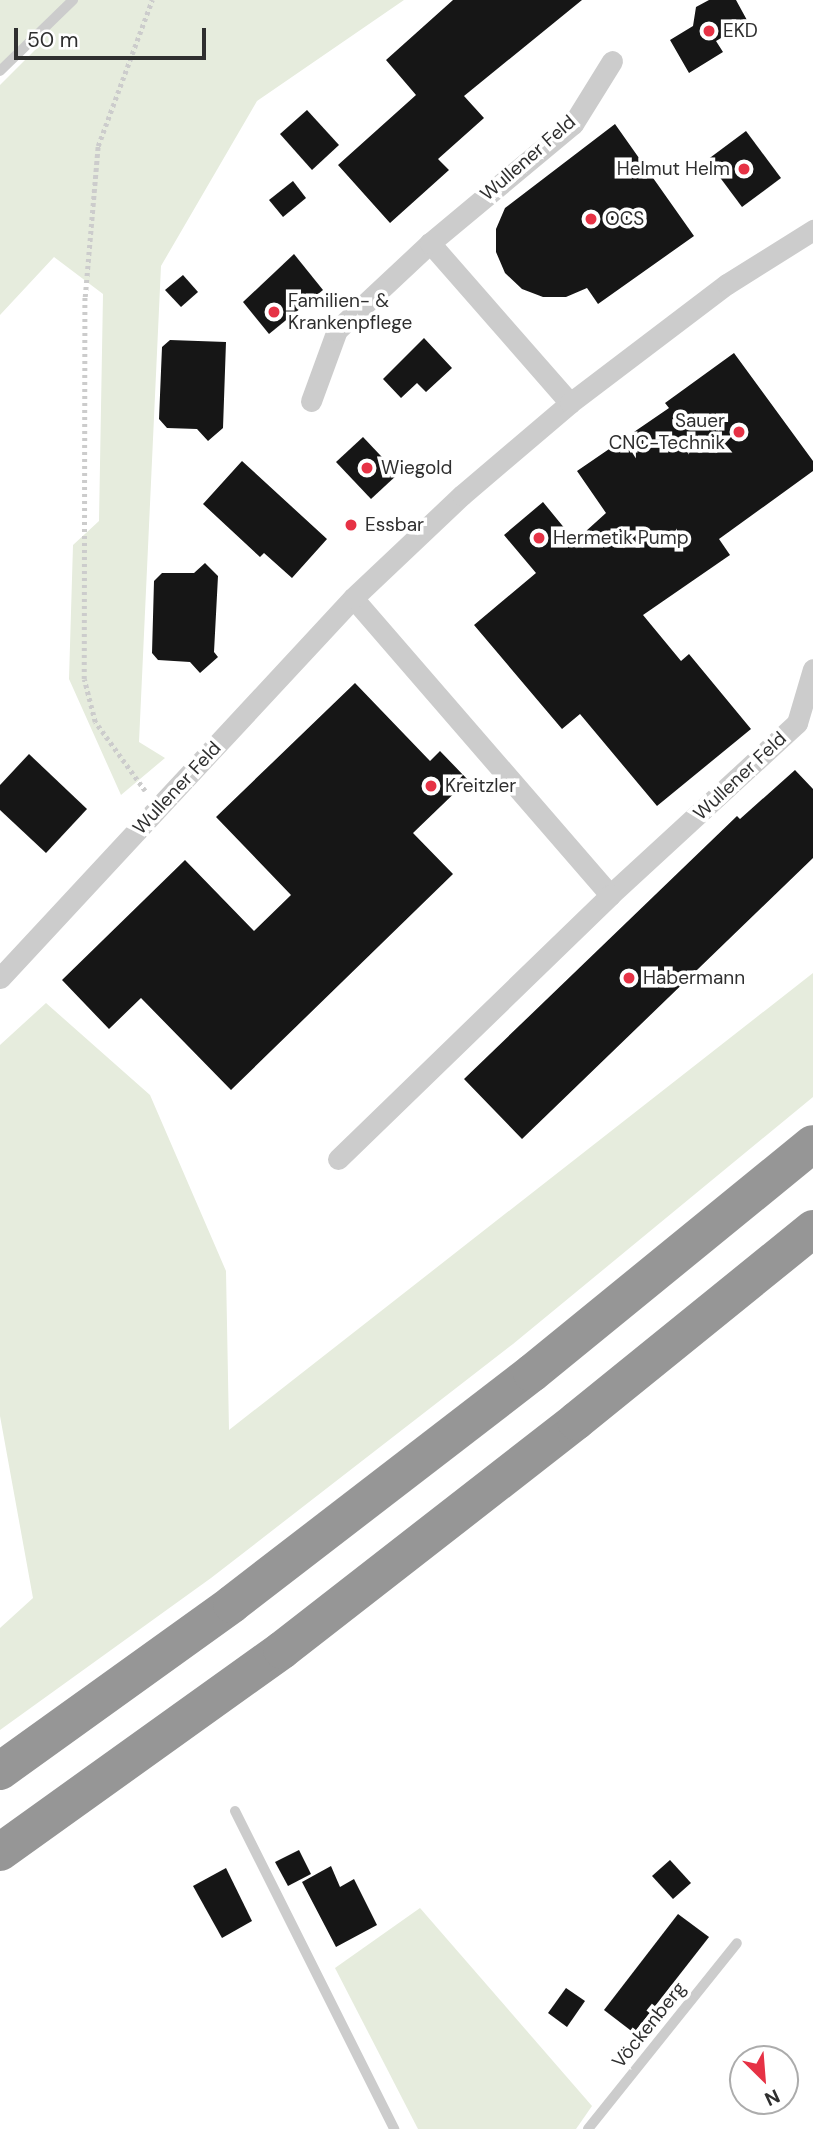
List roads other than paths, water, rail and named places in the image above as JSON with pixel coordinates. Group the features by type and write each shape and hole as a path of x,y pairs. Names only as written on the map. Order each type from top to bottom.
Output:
{"highway":[{"path":"0,1771 232,1604 532,1373 813,1144"},
{"path":"0,1853 282,1650 576,1421 813,1228"}],"street":[{"name":"Wullener Feld","path":"311,401 337,330 429,243 573,124 612,61"},
{"name":"Wullener Feld","path":"0,978 354,598 462,495 570,403 727,284 813,230"},
{"path":"429,243 570,403"},
{"path":"354,598 610,895"},
{"name":"Wullener Feld","path":"338,1159 610,895 797,723 813,669"}],"lane":[{"path":"0,71 73,0"},
{"path":"235,1811 394,2129"},
{"name":"Vöckenberg","path":"588,2129 737,1943"}],"place":[{"name":"EKD","path":"709,31"},
{"name":"Helmut Helm","path":"744,169"},
{"name":"OCS","path":"591,219"},
{"name":"Familien- & Krankenpflege","path":"274,312"},
{"name":"Sauer CNC-Technik","path":"739,432"},
{"name":"Wiegold","path":"367,468"},
{"name":"Essbar","path":"351,525"},
{"name":"Hermetik Pump","path":"539,538"},
{"name":"Kreitzler","path":"431,786"},
{"name":"Habermann","path":"629,978"}]}
